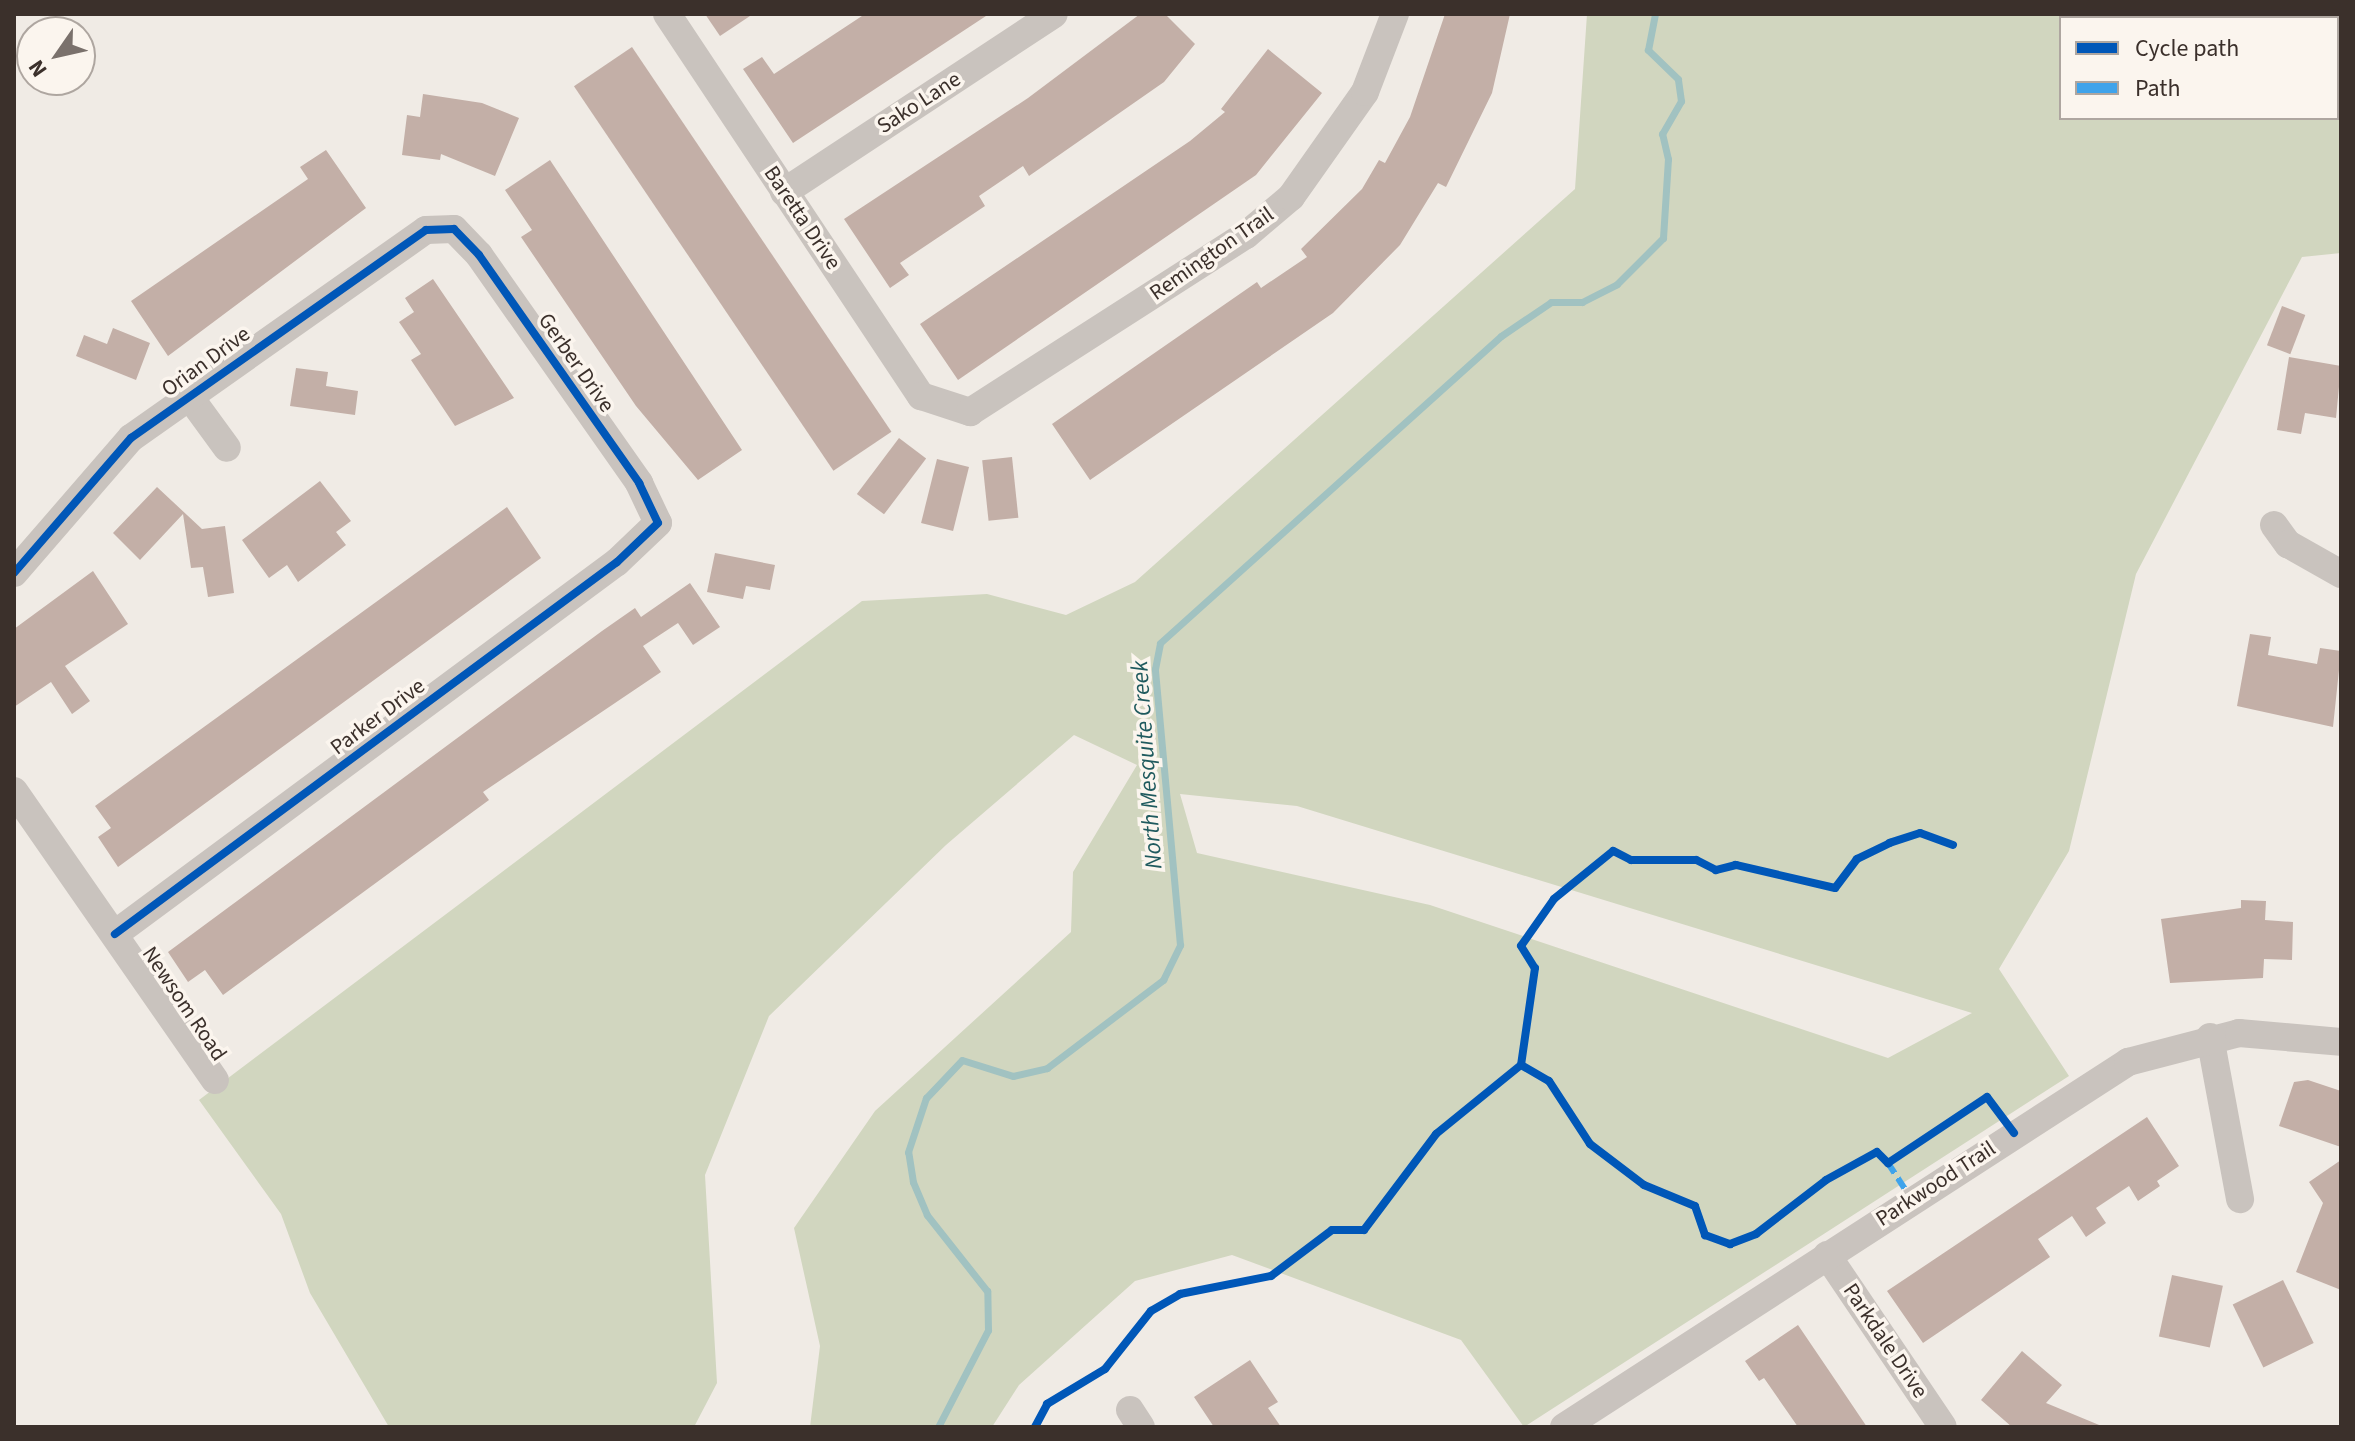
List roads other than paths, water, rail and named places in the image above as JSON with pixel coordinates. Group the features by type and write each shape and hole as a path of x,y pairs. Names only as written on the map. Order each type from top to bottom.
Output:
{"street":[{"name":"Baretta Drive","path":"667,14 921,396 949,409"},
{"name":"Sako Lane","path":"784,192 1054,14"},
{"name":"Remington Trail","path":"949,409 988,405 1246,235 1291,197 1365,92 1395,14"},
{"name":"Orian Drive","path":"14,573 131,438 399,246 426,230 454,229"},
{"name":"Gerber Drive","path":"454,229 639,483 658,523"},
{"path":"189,396 227,448"},
{"name":"Parker Drive","path":"115,934 617,562 658,523"},
{"path":"2274,525 2288,544 2341,574"},
{"name":"Newsom Road","path":"14,791 215,1080"},
{"path":"2210,1037 2240,1199"},
{"name":"Parkwood Trail","path":"1564,1427 2101,1076 2210,1037 2341,1042"},
{"name":"Parkdale Drive","path":"1827,1255 1943,1427"}],"waterway":[{"name":"North Mesquite Creek","path":"938,1427 988,1330 987,1291 927,1215 913,1182 908,1152 926,1098 962,1060 1013,1076 1047,1068 1163,980 1180,945 1155,669 1160,643 1501,336 1551,302 1582,302 1617,284 1663,238 1668,159 1662,134 1681,101 1678,79 1648,50 1655,14"}]}
